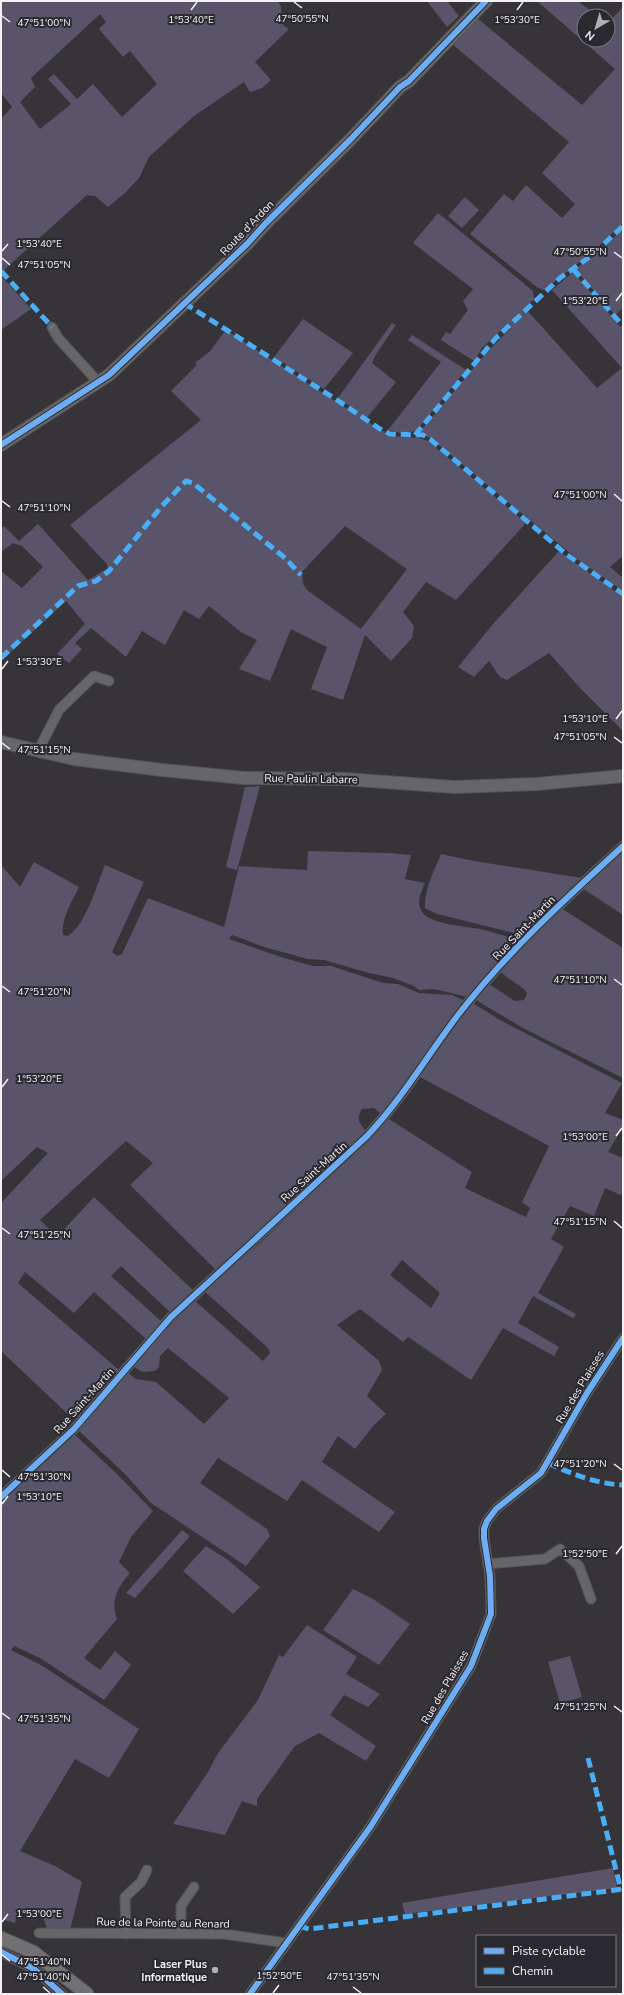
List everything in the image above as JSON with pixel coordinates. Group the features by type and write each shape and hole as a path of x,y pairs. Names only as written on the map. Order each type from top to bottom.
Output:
{"main road":[{"path":"1,1938 33,1952 87,1994"}],"street":[{"name":"Route d'Ardon","path":"1,445 99,383 247,244 486,1"},
{"path":"52,327 58,338 99,383"},
{"path":"38,751 59,710 94,676 109,681"},
{"name":"Rue Paulin Labarre","path":"1,742 74,759 133,767 254,779 344,779 454,787 537,784 623,776"},
{"name":"Rue Saint-Martin","path":"1,1497 74,1429 171,1317 380,1122 458,1015 522,942 578,887 623,846"},
{"name":"Rue des Plaisses","path":"250,1994 371,1826 471,1666 491,1614 492,1599 484,1538 484,1529 487,1521 496,1509 541,1473 590,1388 623,1338"},
{"path":"488,1564 545,1559 560,1549 579,1566 591,1599"},
{"path":"126,1934 126,1897 141,1882 147,1870"},
{"path":"181,1933 181,1906 194,1887"},
{"name":"Rue de la Pointe au Renard","path":"39,1933 224,1934 286,1943"},
{"path":"1,1952 24,1963 41,1975 62,1994"}],"shaded area":[{"path":"1,1 278,1 281,7 283,25 289,29 255,62 271,80 262,88 250,92 244,82 194,116 149,157 139,178 125,193 108,207 95,196 87,195 4,270 1,267 1,119 12,107 1,93","holes":["100,14 106,22 99,29 123,57 130,51 157,84 122,117 93,84 77,99 54,74 48,79 71,104 40,129 20,102 35,87 31,78"]},
{"path":"427,1 447,1 459,16 447,27"},
{"path":"537,1 578,1 587,8 576,8 576,35"},
{"path":"623,7 623,223 591,253 544,290 538,288 470,234 504,194 513,201 526,185 562,218 575,204 542,173 569,142 452,44 477,18 582,105 615,69 591,48 616,48 616,14"},
{"path":"465,197 479,210 462,228 448,216"},
{"path":"438,213 533,291 534,299 525,308 597,388 622,368 552,290 573,272 623,330 623,556 610,567 623,578 623,591 580,561 435,442 428,437 418,434 488,351 511,328 507,325 482,348 474,361 441,340 446,332 450,334 468,310 463,301 473,289 413,243"},
{"path":"623,229 623,308 615,315 575,269 590,259"},
{"path":"1,277 31,309 1,330"},
{"path":"303,319 353,353 324,389 274,357"},
{"path":"392,323 396,325 376,354 372,363 396,382 365,420 391,436 419,438 428,441 526,523 456,600 426,582 403,612 414,626 412,638 391,661 365,635 343,700 311,689 327,647 291,629 270,681 239,669 257,640 241,632 209,606 199,619 184,610 165,645 142,631 126,657 91,628 75,643 82,649 69,663 57,654 85,624 66,601 1,661 1,571 22,588 43,567 22,546 13,543 1,552 1,529 4,526 19,541 38,524 88,580 108,568 106,563 70,525 201,420 171,391 197,365 195,363 210,351 226,330 352,412 352,414 354,409 338,398","holes":["345,526 407,569 361,629 307,590 303,584 302,572"]},
{"path":"412,335 466,370 416,431 401,433 388,430 441,362 408,340"},
{"path":"559,551 623,597 623,731 580,688 549,653 507,680 500,677 489,661 474,677 458,667 493,624"},
{"path":"260,786 237,870 226,867 245,787"},
{"path":"308,851 411,855 405,879 425,883 419,905 422,912 427,916 433,920 484,930 519,940 468,997 434,989 419,990 414,986 393,978 369,973 324,960 308,959 264,947 232,935 229,939 284,958 313,966 331,966 383,983 398,984 419,993 452,995 465,1001 382,1115 374,1108 362,1109 359,1115 359,1120 366,1131 313,1176 293,1200 215,1269 130,1185 153,1163 126,1141 40,1220 57,1237 94,1197 194,1291 171,1313 121,1266 111,1276 162,1322 146,1339 94,1292 74,1313 25,1272 18,1283 119,1370 73,1419 1,1351 1,1203 48,1153 37,1147 1,1181 1,865 20,887 34,862 79,887 65,916 63,935 68,936 75,930 86,913 105,865 144,882 112,952 117,956 122,954 148,898 224,927 239,866 307,870"},
{"path":"623,852 623,915 582,888"},
{"path":"441,854 474,861 582,878 523,935 437,914 425,908 428,887"},
{"path":"561,908 623,948 623,1078 523,1028 476,1000 489,984 515,1001 524,1000 527,994 525,990 500,972"},
{"path":"471,1002 500,1020 622,1083 605,1113 623,1120 623,1127 608,1152 623,1158 623,1191 621,1195 605,1188 594,1216 570,1206 551,1239 564,1247 538,1293 576,1314 573,1318 533,1296 518,1323 559,1347 554,1356 503,1328 471,1380 408,1337 403,1342 360,1309 337,1325 379,1361 382,1370 367,1396 386,1414 374,1425 355,1449 338,1436 322,1462 395,1512 379,1532 302,1480 287,1501 218,1458 200,1483 267,1529 270,1536 246,1566 151,1503 125,1474 77,1429 128,1373 136,1379 156,1382 204,1424 229,1398 168,1348 160,1356 159,1367 155,1371 142,1372 133,1366 194,1300 263,1361 270,1353 268,1348 204,1291 259,1244 368,1141 389,1119 472,1172 465,1188 526,1217 530,1208 522,1202 549,1146 420,1077","holes":["402,1260 440,1293 431,1308 390,1275"]},
{"path":"74,1434 117,1474 153,1511 131,1537 119,1562 130,1573 116,1594 114,1606 117,1619 84,1658 100,1670 115,1651 131,1665 104,1700 40,1658 14,1646 11,1650 41,1665 139,1729 109,1778 75,1759 20,1851 55,1866 82,1882 70,1930 47,1930 45,1922 41,1916 31,1909 21,1911 17,1916 15,1923 1,1919 1,1500"},
{"path":"182,1530 190,1536 135,1598 126,1593"},
{"path":"206,1546 228,1560 260,1587 233,1614 183,1571"},
{"path":"353,1589 373,1599 410,1624 379,1665 323,1630"},
{"path":"307,1625 357,1657 346,1674 380,1694 368,1707 344,1695 330,1715 376,1746 366,1761 319,1733 295,1746 257,1799 257,1806 242,1801 225,1835 173,1824 208,1772 218,1753 258,1700 279,1655 283,1657"},
{"path":"570,1656 582,1697 560,1703 548,1662"},
{"path":"613,1868 617,1888 405,1914 402,1903"}],"marked path":[{"path":"415,435 495,339 560,278 591,256 623,226"},
{"path":"573,269 623,326"},
{"path":"1,271 52,327"},
{"path":"184,303 380,429 390,434 423,435 431,440 566,554 623,594"},
{"path":"1,658 78,586 96,581 109,571 161,507 186,481 193,483 285,558 301,575"},
{"path":"548,1463 575,1475 603,1483 623,1485"},
{"path":"588,1758 621,1890"},
{"path":"299,1926 309,1929 623,1889"}],"cycle path":[{"path":"1,445 109,375 247,244 486,1"},
{"path":"1,1497 74,1429 171,1317 367,1136 392,1107 476,992 516,948 558,906 623,846"},
{"path":"250,1994 371,1826 471,1666 491,1614 490,1576 484,1538 484,1529 487,1521 496,1509 541,1473 587,1393 623,1338"},
{"path":"1,1952 34,1969 62,1994"}],"place":[{"name":"Laser Plus Informatique","path":"215,1970"}]}
